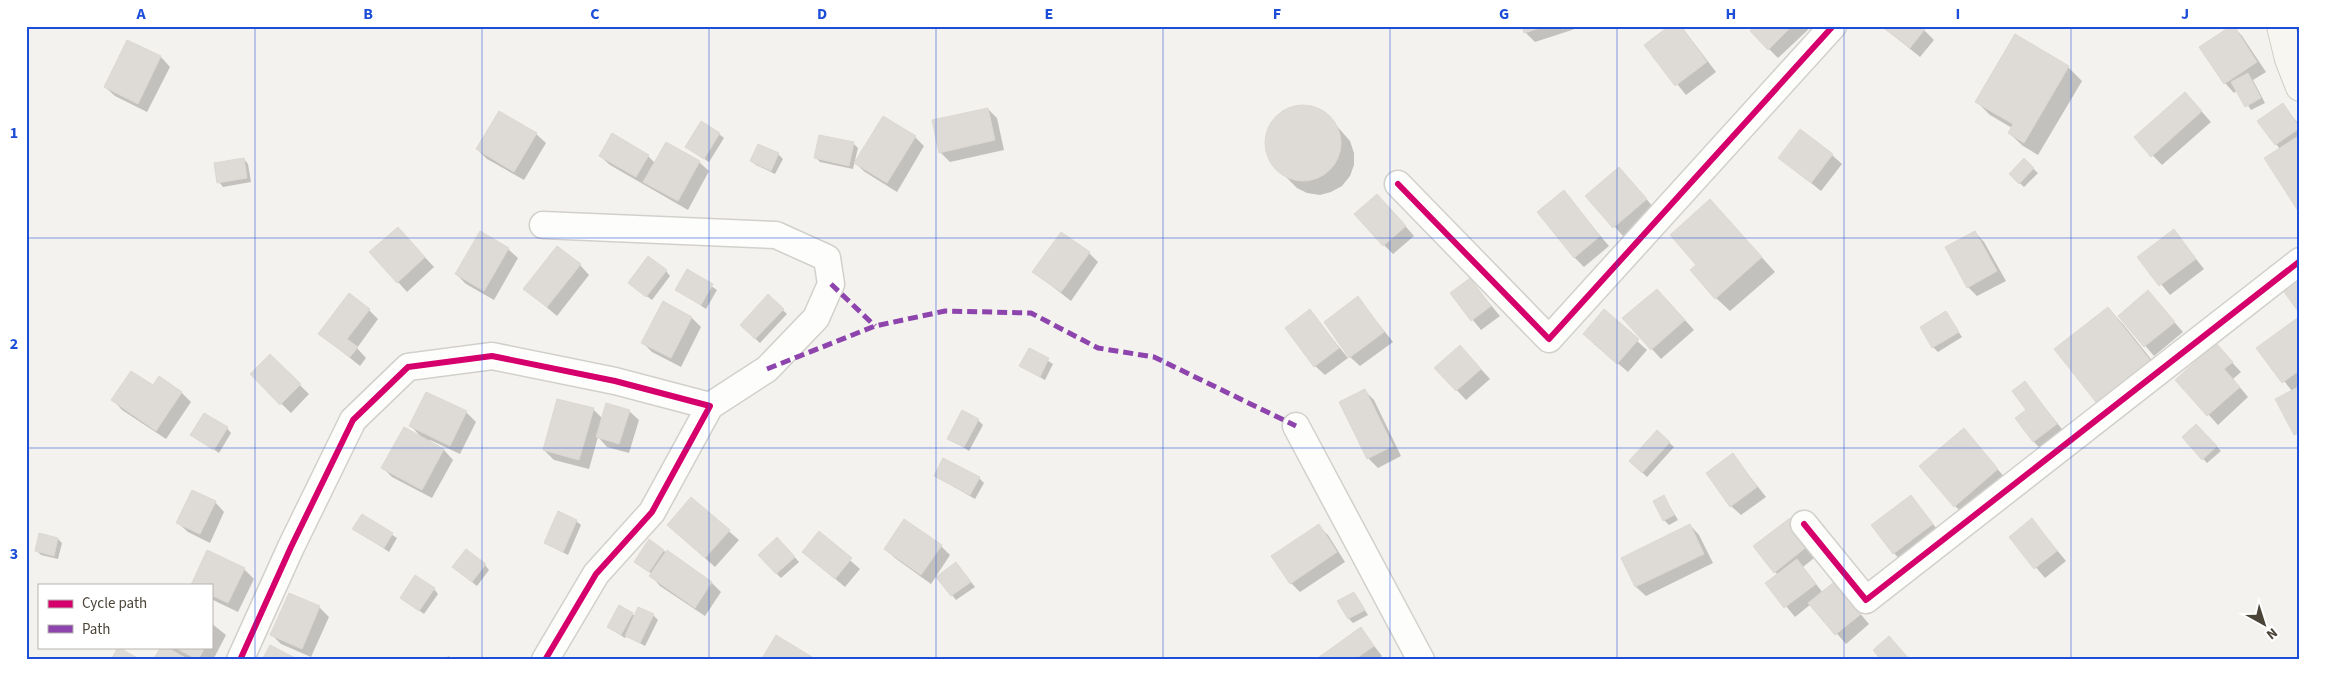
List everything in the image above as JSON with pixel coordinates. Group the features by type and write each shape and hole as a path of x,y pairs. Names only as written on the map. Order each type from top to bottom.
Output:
{"street":[{"path":"1398,184 1549,339 1833,26"},
{"path":"2281,26 2294,59 2300,87"},
{"path":"543,226 776,235 827,258 831,284 816,318 767,369 710,406 652,512 596,574 545,660"},
{"path":"1804,524 1866,600 2300,260"},
{"path":"240,660 290,547 354,420 408,367 492,356 615,381 710,406"},
{"path":"1296,426 1422,660"}],"building":[{"path":"1522,26 1546,26 1524,33"},
{"path":"1669,26 1681,26 1707,62 1675,86 1644,45"},
{"path":"1754,26 1792,26 1768,50 1750,31"},
{"path":"1881,26 1921,26 1925,29 1910,48"},
{"path":"2231,26 2234,26 2257,62 2224,84 2199,47"},
{"path":"2015,34 2069,66 2024,143 2008,133 2013,124 1975,102"},
{"path":"127,40 161,56 138,104 104,87"},
{"path":"2248,73 2261,98 2245,107 2231,82"},
{"path":"2185,92 2202,111 2151,157 2134,137"},
{"path":"2283,103 2300,128 2275,145 2257,121"},
{"path":"1303,105 1317,108 1330,116 1338,129 1341,143 1338,157 1330,170 1317,178 1303,181 1289,178 1276,170 1268,157 1265,143 1268,129 1276,116 1289,108"},
{"path":"988,108 995,140 939,153 932,120"},
{"path":"499,111 537,133 514,172 476,149"},
{"path":"883,116 916,136 887,183 854,163"},
{"path":"701,121 720,133 704,159 685,147"},
{"path":"1800,129 1833,154 1811,183 1778,158"},
{"path":"612,133 649,155 636,177 599,156"},
{"path":"819,135 854,142 849,166 814,158"},
{"path":"2300,135 2300,214 2264,158"},
{"path":"666,142 700,161 678,201 643,182"},
{"path":"758,144 779,153 771,171 750,161"},
{"path":"244,158 247,178 217,183 214,163"},
{"path":"2024,158 2034,168 2019,184 2009,174"},
{"path":"1619,167 1647,199 1613,228 1585,196"},
{"path":"1564,190 1600,236 1574,258 1537,212"},
{"path":"1377,194 1406,226 1383,246 1354,214"},
{"path":"1710,199 1762,257 1715,299 1690,270 1696,265 1670,235"},
{"path":"398,227 425,257 397,283 369,252"},
{"path":"2174,229 2196,259 2159,286 2137,257"},
{"path":"480,231 509,248 484,291 455,274"},
{"path":"1975,231 1997,271 1967,288 1945,247"},
{"path":"1061,232 1090,252 1061,292 1032,272"},
{"path":"557,246 581,264 547,307 523,289"},
{"path":"648,256 667,270 646,297 628,283"},
{"path":"687,269 713,284 701,305 675,290"},
{"path":"1470,278 1491,306 1471,321 1450,293"},
{"path":"2300,280 2300,314 2284,292"},
{"path":"1657,289 1685,320 1651,350 1622,318"},
{"path":"2148,290 2175,322 2144,347 2118,316"},
{"path":"349,293 370,309 347,339 358,347 350,357 318,334"},
{"path":"768,294 784,309 755,339 740,325"},
{"path":"1358,296 1384,332 1349,358 1324,322"},
{"path":"663,301 692,317 671,358 641,343"},
{"path":"2108,307 2153,364 2099,406 2054,349"},
{"path":"1310,309 1339,348 1314,367 1285,328"},
{"path":"1604,309 1639,339 1617,364 1583,334"},
{"path":"1946,311 1959,332 1932,348 1920,327"},
{"path":"2300,316 2300,370 2282,383 2256,348"},
{"path":"2216,343 2233,362 2224,369 2240,387 2207,416 2175,380"},
{"path":"1460,345 1481,369 1456,391 1434,368"},
{"path":"1029,348 1049,358 1040,377 1019,366"},
{"path":"270,354 301,384 280,405 250,374"},
{"path":"131,371 153,385 159,376 182,392 156,431 111,400"},
{"path":"2025,381 2057,424 2033,442 2015,418 2026,410 2012,391"},
{"path":"2300,386 2300,432 2294,435 2275,399"},
{"path":"1365,389 1393,446 1367,459 1339,402"},
{"path":"426,392 467,411 450,446 409,426"},
{"path":"557,399 594,408 579,460 543,450"},
{"path":"606,403 630,410 619,444 596,437"},
{"path":"962,410 979,419 964,447 947,439"},
{"path":"204,413 228,427 214,450 190,435"},
{"path":"2196,424 2217,446 2202,460 2182,437"},
{"path":"404,427 444,449 422,490 381,468"},
{"path":"1964,428 1998,469 1954,507 1919,466"},
{"path":"1657,430 1670,442 1642,473 1629,461"},
{"path":"1733,453 1757,487 1730,507 1706,473"},
{"path":"943,458 980,477 970,495 934,476"},
{"path":"192,490 216,501 200,534 176,523"},
{"path":"1664,495 1674,515 1663,521 1653,501"},
{"path":"1911,495 1933,524 1893,554 1871,525"},
{"path":"691,497 730,530 705,558 667,525"},
{"path":"558,511 577,520 563,552 544,543"},
{"path":"362,514 393,533 384,548 352,529"},
{"path":"1790,518 1810,544 1774,573 1753,546"},
{"path":"2032,518 2057,551 2034,569 2009,537"},
{"path":"904,519 942,545 921,575 884,549"},
{"path":"1319,524 1337,552 1290,584 1271,556"},
{"path":"1690,524 1704,554 1635,587 1621,558"},
{"path":"819,531 852,558 835,579 802,552"},
{"path":"39,533 58,538 54,556 35,551"},
{"path":"777,537 795,557 776,574 758,555"},
{"path":"649,539 664,550 649,572 634,562"},
{"path":"466,549 486,564 472,582 452,567"},
{"path":"207,550 245,568 228,603 212,595 212,584 191,584"},
{"path":"667,550 712,582 695,608 649,576"},
{"path":"1797,559 1816,584 1784,608 1765,583"},
{"path":"956,562 971,582 951,596 936,577"},
{"path":"415,575 435,588 419,611 400,598"},
{"path":"1834,582 1861,614 1835,635 1808,603"},
{"path":"1354,592 1365,610 1348,619 1337,601"},
{"path":"289,593 320,606 302,649 270,635"},
{"path":"619,605 633,613 621,635 607,627"},
{"path":"638,607 654,614 640,643 625,636"},
{"path":"1361,627 1374,646 1354,660 1315,660"},
{"path":"776,635 817,660 761,660"},
{"path":"1889,636 1910,660 1881,660 1873,650"},
{"path":"270,645 299,660 262,660"},
{"path":"117,648 120,648 141,660 111,660"},
{"path":"160,648 169,648 188,660 153,660"},
{"path":"176,648 204,648 198,660"}],"marked path":[{"path":"831,284 875,326"},
{"path":"767,369 875,326 945,311 1031,313 1098,348 1154,357 1296,426"}],"cycle path":[{"path":"1398,184 1549,339 1833,26"},
{"path":"1804,524 1866,600 2300,261"},
{"path":"240,660 291,547 353,420 408,367 492,356 615,381 710,406 652,512 596,574 545,660"}]}
